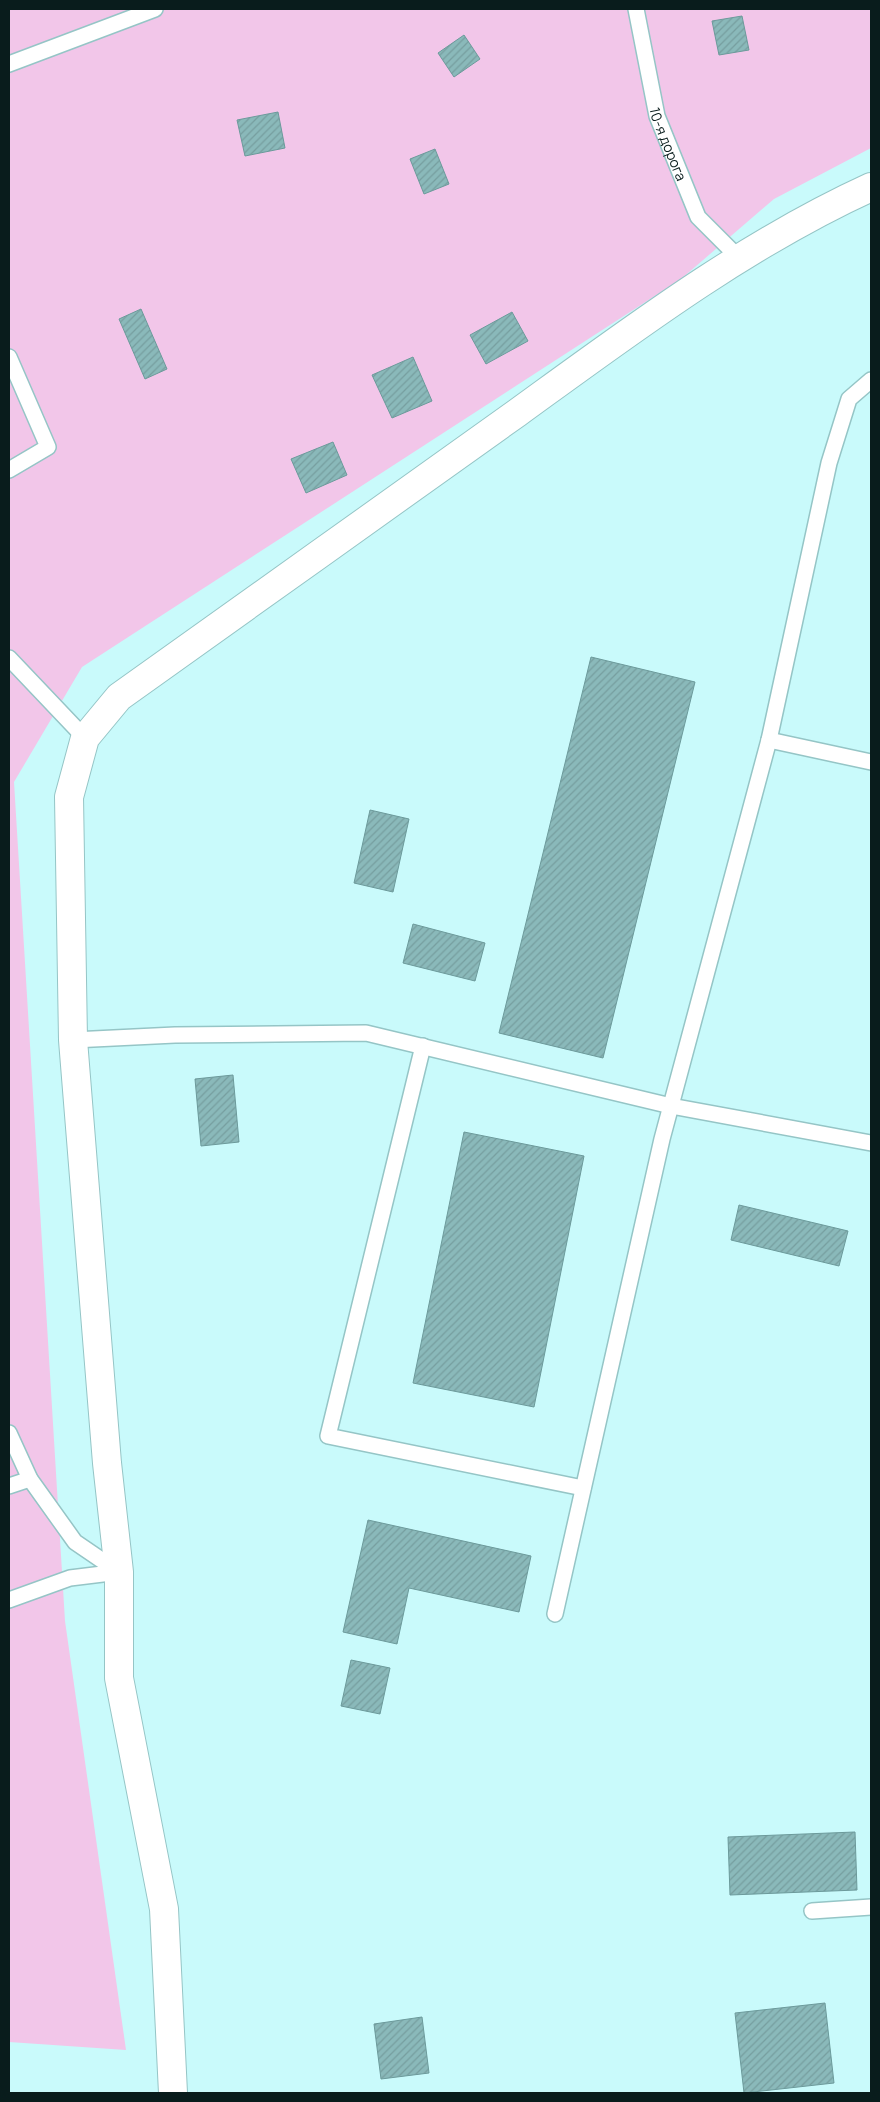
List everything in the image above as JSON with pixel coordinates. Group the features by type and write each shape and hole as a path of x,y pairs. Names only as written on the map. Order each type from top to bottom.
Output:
{"street":[{"path":"173,2093 164,1909 119,1678 119,1572 106,1454 73,1040 68,797 86,738 119,698 622,337 740,259 823,209 871,187"}],"lane":[{"path":"9,64 155,9"},
{"name":"10-я дорога","path":"636,9 657,116 698,217 740,259"},
{"path":"9,357 48,447 9,470"},
{"path":"555,1614 671,1106 769,740 829,462 849,399 871,380"},
{"path":"9,658 86,738"},
{"path":"769,740 871,762"},
{"path":"73,1040 175,1035 366,1033 671,1106 871,1143"},
{"path":"423,1046 328,1436 583,1488"},
{"path":"9,1433 30,1479 75,1542 119,1572"},
{"path":"9,1486 30,1479"},
{"path":"9,1600 70,1578 119,1572"},
{"path":"812,1910 871,1907"}],"shaded area":[{"path":"9,9 871,9 871,148 774,199 681,279 82,667 14,782 65,1621 126,2050 9,2042"}],"building":[{"path":"742,16 749,50 719,55 712,21"},
{"path":"464,35 480,59 454,77 438,53"},
{"path":"278,112 285,148 245,156 237,120"},
{"path":"435,149 449,184 424,194 410,159"},
{"path":"141,309 167,369 145,379 119,319"},
{"path":"512,312 528,341 486,364 470,335"},
{"path":"413,357 432,401 392,418 372,375"},
{"path":"333,442 347,475 306,493 291,459"},
{"path":"591,657 695,682 603,1058 499,1033"},
{"path":"370,810 409,819 393,892 354,883"},
{"path":"413,924 485,943 475,981 403,963"},
{"path":"233,1075 239,1142 201,1146 195,1079"},
{"path":"464,1132 584,1156 534,1407 413,1383"},
{"path":"739,1205 848,1231 839,1266 731,1240"},
{"path":"368,1520 531,1556 519,1612 409,1588 397,1644 343,1632"},
{"path":"351,1660 390,1668 380,1714 341,1706"},
{"path":"855,1832 857,1890 730,1895 728,1837"},
{"path":"825,2003 834,2083 744,2093 735,2013"},
{"path":"422,2017 429,2073 381,2079 374,2024"}]}
